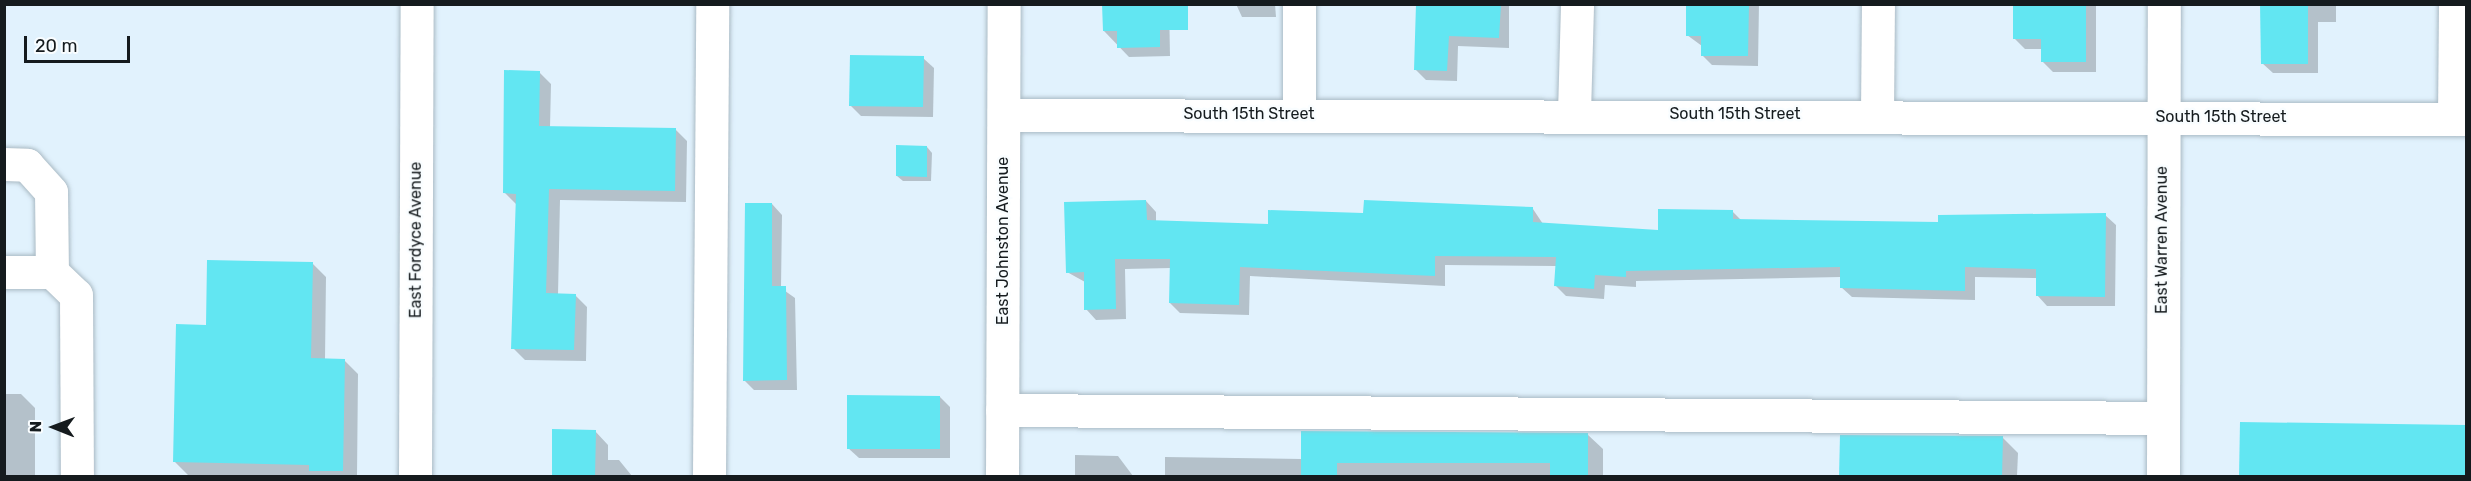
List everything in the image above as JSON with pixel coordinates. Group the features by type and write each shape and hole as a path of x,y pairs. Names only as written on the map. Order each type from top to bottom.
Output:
{"street":[{"name":"East Fordyce Avenue","path":"415,477 417,4"},
{"path":"709,477 712,4"},
{"name":"East Johnston Avenue","path":"1002,477 1004,4"},
{"path":"1299,4 1299,114"},
{"path":"1574,113 1577,4"},
{"path":"1876,115 1878,4"},
{"name":"East Warren Avenue","path":"2163,477 2164,4"},
{"path":"2455,4 2460,119"},
{"name":"South 15th Street","path":"1004,115 1574,113 2460,119"},
{"path":"4,164 27,165 51,192 52,272"},
{"path":"4,272 52,272 76,295 77,477"},
{"path":"1002,410 2163,418"}],"building":[{"path":"1102,4 1188,4 1188,30 1160,30 1160,47 1117,48 1117,31 1103,31"},
{"path":"1416,4 1501,4 1499,38 1449,36 1447,71 1414,70"},
{"path":"1686,4 1749,4 1748,56 1701,56 1701,36 1686,36"},
{"path":"2013,4 2086,4 2086,62 2041,62 2041,39 2013,39"},
{"path":"2260,4 2308,4 2308,64 2261,64"},
{"path":"850,55 924,56 923,107 849,106"},
{"path":"504,70 540,71 539,126 676,128 675,191 549,189 546,293 576,294 574,350 511,349 516,194 503,193"},
{"path":"896,145 927,146 927,177 896,176"},
{"path":"1146,200 1147,220 1268,224 1268,210 1363,213 1364,200 1533,207 1533,222 1658,230 1658,209 1733,210 1733,219 1938,222 1938,215 2106,213 2105,297 2036,296 2036,269 1965,267 1965,291 1840,288 1840,267 1626,271 1626,277 1595,275 1594,289 1554,286 1556,257 1435,256 1435,276 1240,267 1239,305 1169,303 1170,259 1115,259 1116,309 1084,310 1084,272 1066,273 1064,202"},
{"path":"745,203 772,203 772,286 786,286 787,380 743,381"},
{"path":"207,260 313,262 311,358 345,359 343,471 309,471 309,465 173,462 176,324 206,325"},
{"path":"847,395 940,396 940,449 847,449"},
{"path":"2240,422 2466,425 2466,477 2239,477"},
{"path":"552,429 596,430 595,477 552,477"},
{"path":"1301,431 1588,433 1588,477 1550,477 1550,463 1337,463 1337,477 1301,477"},
{"path":"1840,435 2003,436 2002,477 1839,477"}]}
